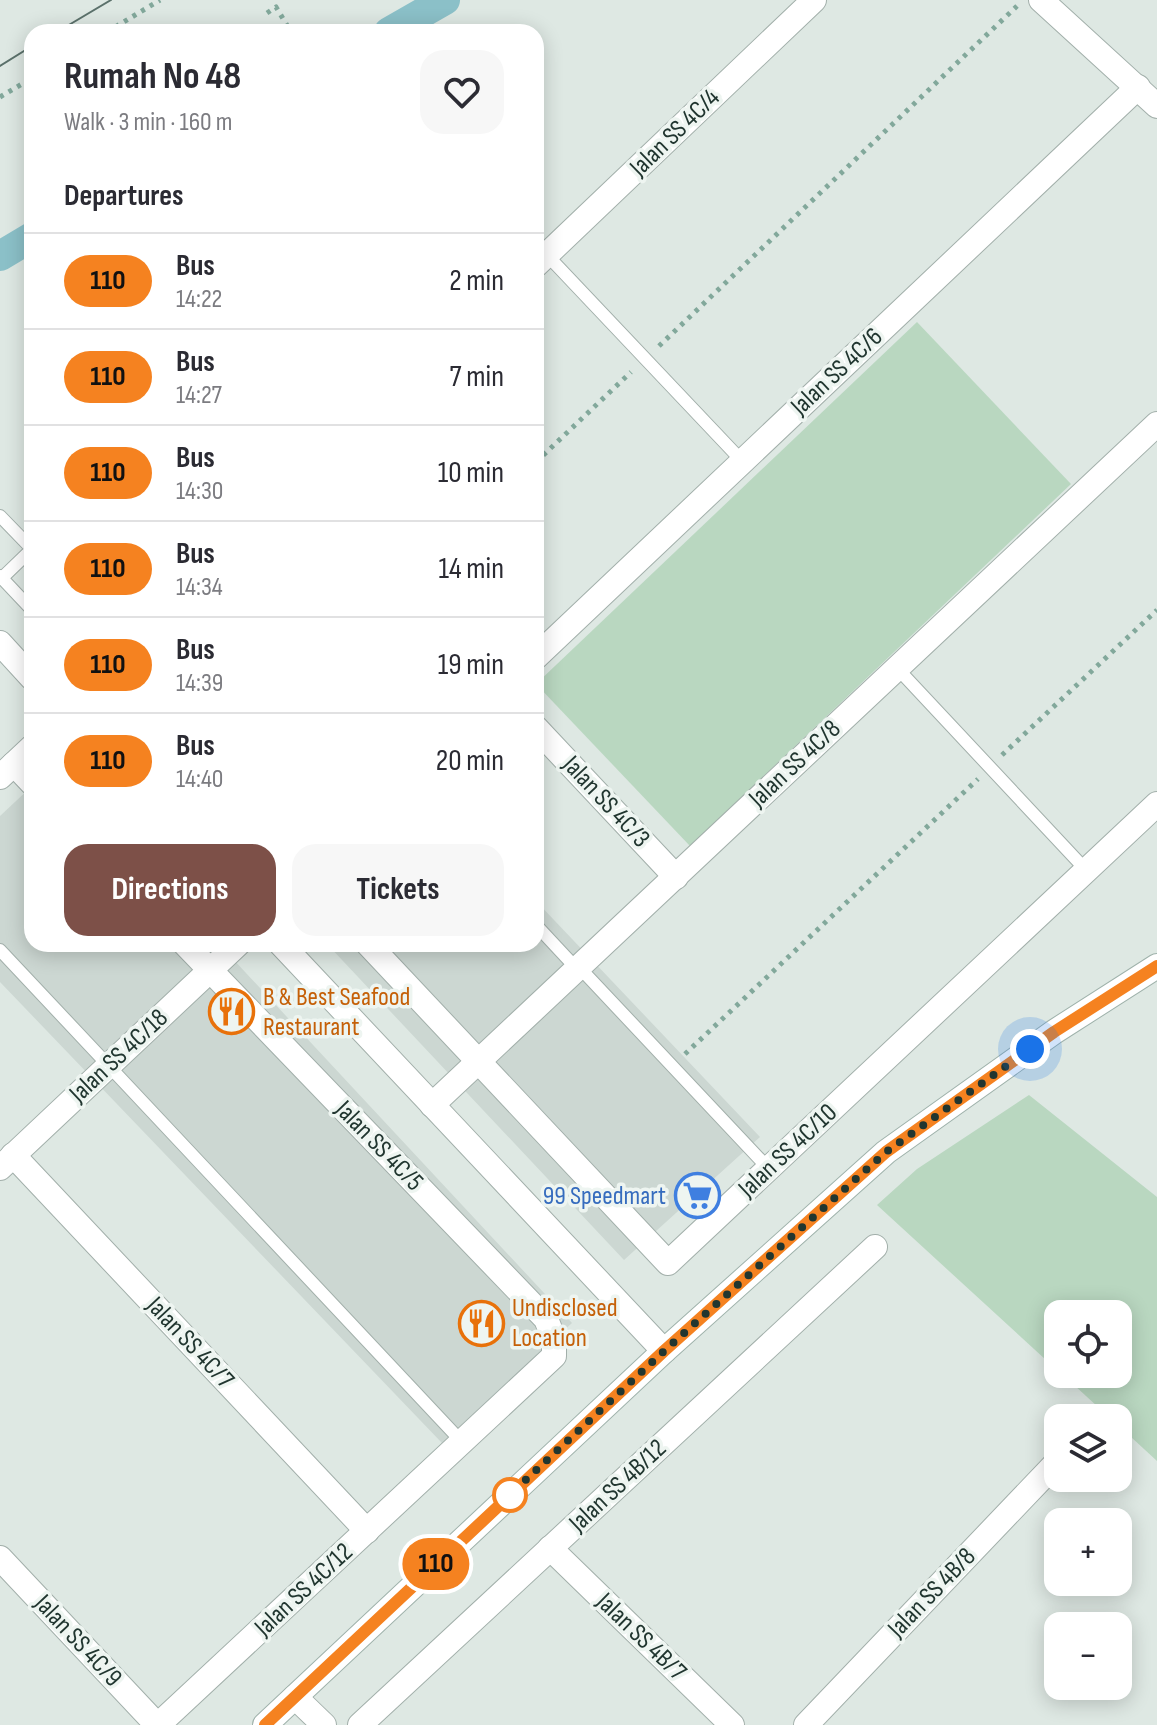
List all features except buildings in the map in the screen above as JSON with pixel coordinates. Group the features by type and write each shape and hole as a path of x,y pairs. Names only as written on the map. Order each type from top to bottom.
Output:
{"street":[{"name":"Jalan SS 4C/4","path":"544,257 814,0"},
{"path":"1041,0 1157,106"},
{"name":"Jalan SS 4C/6","path":"544,649 1138,87"},
{"name":"Jalan SS 4C/8","path":"432,1105 1157,424"},
{"path":"0,643 24,669"},
{"name":"Jalan SS 4C/3","path":"544,737 676,877"},
{"path":"7,771 24,755"},
{"name":"Jalan SS 4C/10","path":"376,952 668,1263 1157,804"},
{"name":"Jalan SS 4C/5","path":"192,952 546,1319 554,1339 554,1356"},
{"name":"Jalan SS 4C/18","path":"7,1161 230,952"},
{"path":"289,952 664,1351"},
{"path":"265,1725 664,1351 886,1152 1054,1032 1157,966"},
{"name":"Jalan SS 4C/7","path":"7,1161 367,1531"},
{"name":"Jalan SS 4B/12","path":"360,1725 875,1247"},
{"name":"Jalan SS 4C/12","path":"158,1725 554,1356"},
{"name":"Jalan SS 4B/8","path":"806,1725 1044,1476"},
{"name":"Jalan SS 4B/7","path":"550,1548 732,1725"},
{"name":"Jalan SS 4C/9","path":"0,1558 158,1725"},
{"path":"295,1697 324,1725"}],"lane":[{"path":"544,263 645,359 743,462"},
{"path":"0,516 24,541"},
{"path":"24,556 1,577 24,601"},
{"path":"897,668 1086,870"},
{"path":"544,933 769,1169"},
{"path":"0,950 462,1442"}],"path":[{"path":"120,24 160,0"},
{"path":"544,454 1023,0"},
{"path":"267,13 276,7 286,24"},
{"path":"0,97 24,83"},
{"path":"672,1065 1157,610"}],"shaded area":[{"path":"24,794 24,952 226,952 572,1323 442,1443 0,982 0,816"},
{"path":"544,909 760,1137 624,1260 335,952 544,952"}],"green space":[{"path":"917,322 1071,484 690,846 544,692 544,676"},
{"path":"1029,1095 1157,1197 1157,1461 1132,1438 1132,1404 1095,1404 1077,1388 1132,1388 1132,1300 1044,1300 1044,1358 877,1205 917,1169"}],"waterway":[{"path":"403,24 445,0"},
{"path":"0,256 24,242"}],"tram line":[{"path":"70,24 111,0"},
{"path":"0,66 24,51"}],"bus line":[{"name":"110","path":"265,1725 664,1351 886,1152 1054,1032 1157,966"}],"place":[{"name":"B & Best Seafood Restaurant","path":"232,1012"},
{"name":"99 Speedmart","path":"697,1196"},
{"name":"Undisclosed Location","path":"481,1323"}],"route":[{"path":"510,1495 502,1502 664,1351 886,1152 1030,1049"}]}
